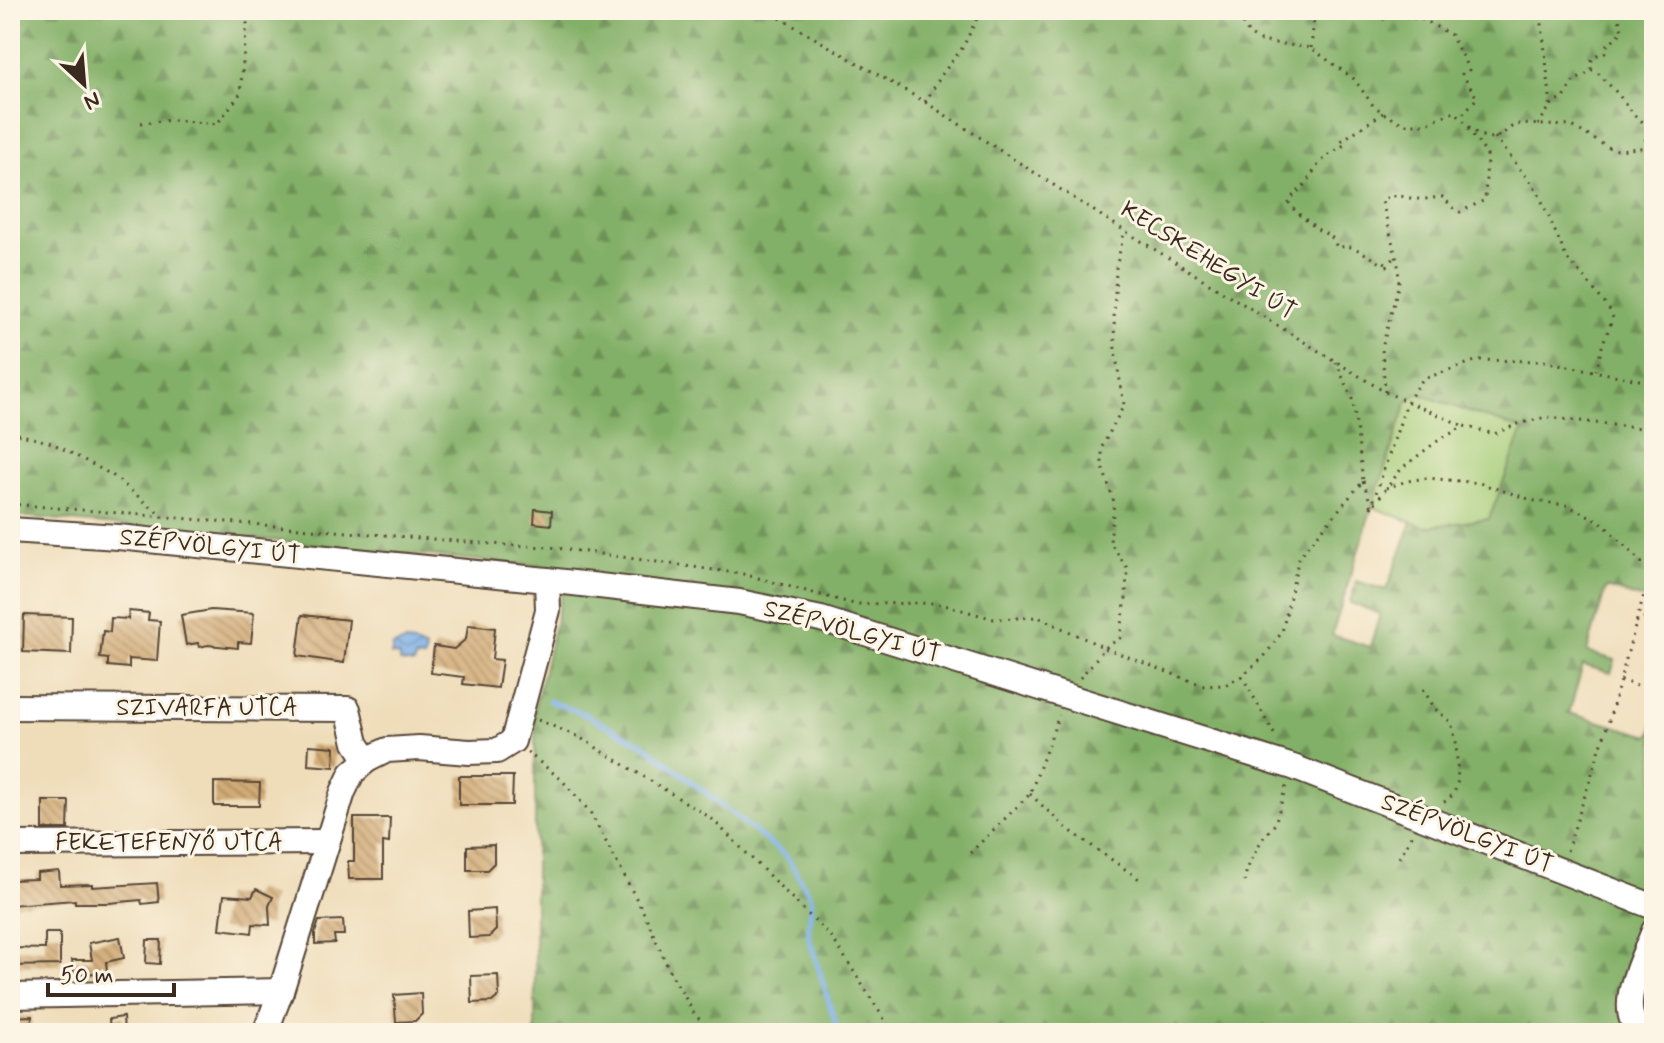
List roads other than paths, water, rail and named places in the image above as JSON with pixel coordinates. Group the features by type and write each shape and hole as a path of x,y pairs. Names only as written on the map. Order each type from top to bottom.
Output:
{"street":[{"name":"SZÉPVÖLGYI ÚT","path":"10,530 118,537 547,580 739,602 821,619 1293,767 1654,907"},
{"path":"265,1033 343,792 352,773 367,760 387,750 497,751 513,741 548,610 547,580"},
{"name":"SZIVARFA UTCA","path":"10,707 348,709 356,743 367,760"},
{"name":"FEKETEFENYŐ UTCA","path":"10,844 327,842"},
{"path":"1643,1033 1631,1020 1629,1004 1654,931"},
{"path":"10,996 281,991"}],"water":[{"path":"406,642 426,649 424,659 415,658 414,664 400,662 400,656 391,655 393,646"}],"waterway":[{"path":"549,701 582,713 645,745 787,857 812,899 808,934 841,1033"}]}
